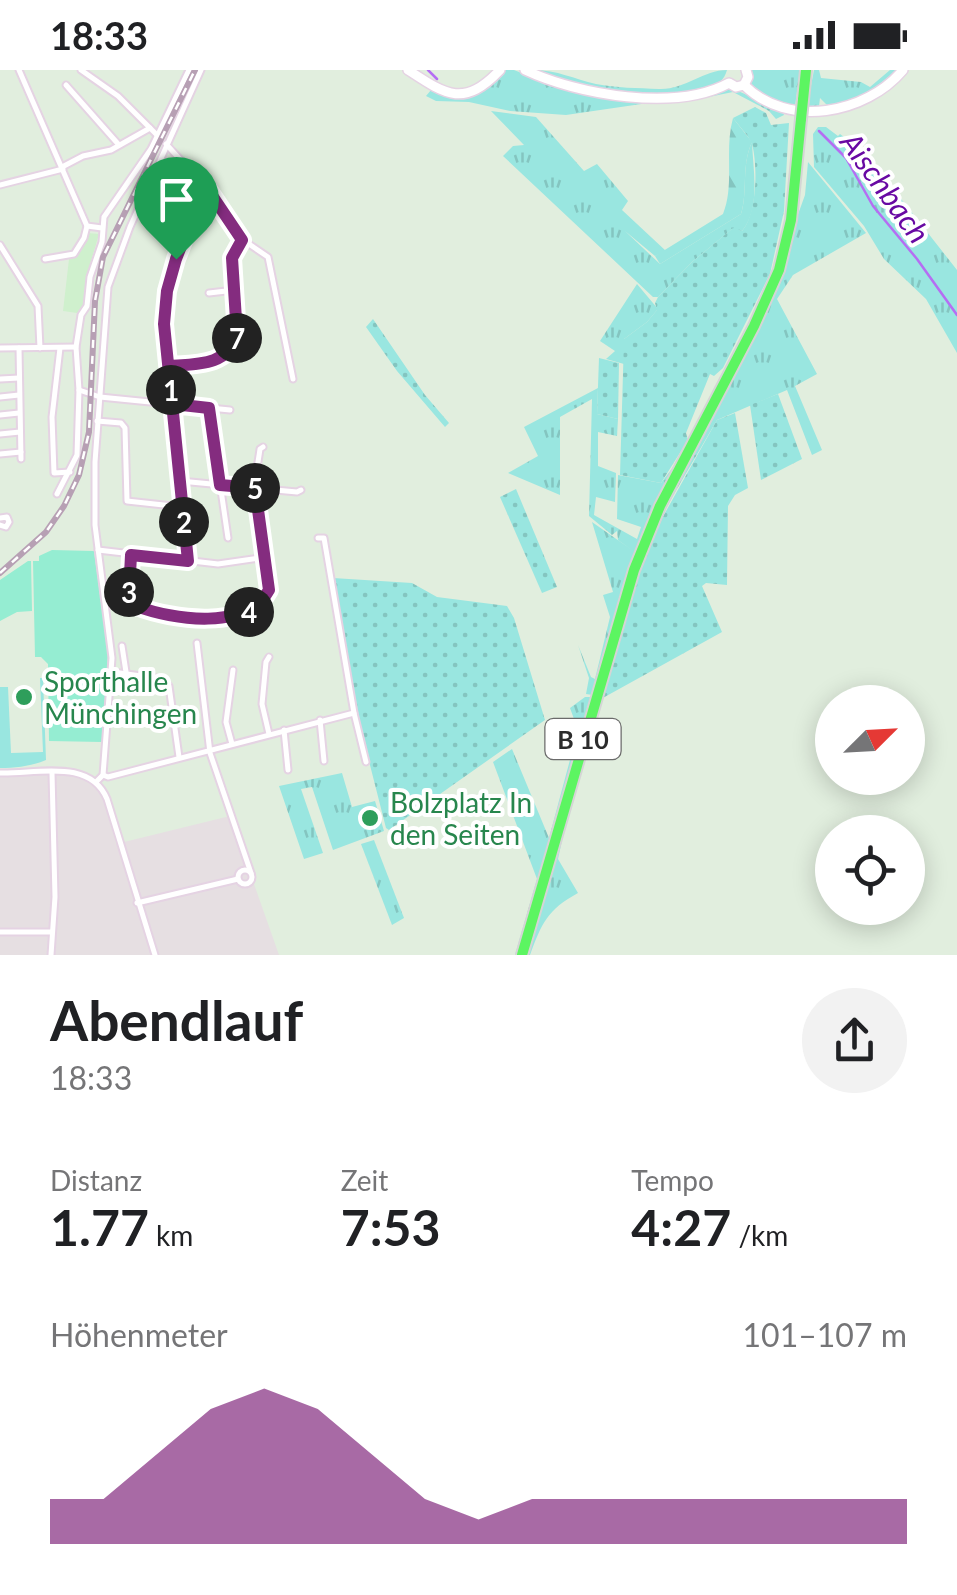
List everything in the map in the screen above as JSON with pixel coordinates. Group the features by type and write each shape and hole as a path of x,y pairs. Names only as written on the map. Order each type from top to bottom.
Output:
{"main road":[{"path":"408,70 450,94 471,93 492,73"},
{"path":"524,70 582,89 668,98 703,94 730,82"},
{"path":"730,70 730,82"},
{"path":"730,82 736,87 744,85 748,79 746,70"},
{"name":"B 10","path":"522,955 634,570 660,506 779,270 792,220 807,70"},
{"path":"744,85 779,106 834,110 870,98 903,70"}],"street":[{"path":"18,70 87,226 74,254 46,258"},
{"path":"81,70 118,96 205,185 242,240 268,257 292,379"},
{"path":"57,494 70,472 79,438 76,347 102,228 110,208 158,136 189,70"},
{"path":"96,781 103,775 112,672 95,525 108,288 166,144 201,70"},
{"path":"66,85 119,145"},
{"path":"0,185 63,168 150,128"},
{"path":"188,561 164,324 167,291 205,185"},
{"path":"87,226 102,228"},
{"path":"169,366 208,362 228,352 237,335 232,256 242,240"},
{"path":"0,245 38,306 40,348"},
{"path":"209,293 235,290"},
{"path":"0,348 76,347"},
{"path":"0,454 21,455 19,348"},
{"path":"60,348 52,418 54,473 70,472"},
{"path":"0,379 19,378"},
{"path":"80,390 100,396 230,410"},
{"path":"0,397 19,395"},
{"path":"209,408 228,538"},
{"path":"0,416 19,414"},
{"path":"98,421 122,423 125,428 127,501 182,508"},
{"path":"0,434 20,432"},
{"path":"131,555 129,594 136,606 160,613 221,618 244,615 261,603 269,590 255,488 263,447"},
{"path":"180,481 301,490"},
{"path":"318,538 324,538 366,762"},
{"path":"98,550 238,564 266,557"},
{"path":"137,903 238,879 242,871 252,873 210,750 197,643"},
{"path":"122,646 126,674"},
{"path":"269,734 262,704 266,662 270,657"},
{"path":"232,744 226,720 233,670"},
{"path":"112,672 162,678 169,686 179,757"},
{"path":"103,775 354,713"},
{"path":"320,720 324,761"},
{"path":"284,730 288,770"},
{"path":"0,772 72,771 96,781 107,799 156,955"},
{"path":"52,772 52,955"},
{"path":"0,932 53,932"}],"shaded area":[{"path":"88,233 99,234 84,304 77,313 63,311 69,259"},
{"path":"52,550 94,551 108,654 102,742 49,741 48,664 35,657 33,561 39,561 39,556"},
{"path":"28,561 32,611 17,612 0,621 0,580"},
{"path":"0,775 72,775 89,780 101,792 116,844 230,816 279,955 0,955"}],"green space":[{"path":"503,70 592,94 684,100 731,88 782,110 784,115 776,119 769,111 733,92 684,102 655,102 566,115 436,101 426,96 431,90 459,98"},
{"path":"534,70 604,85 659,89 727,70 717,85 670,95 607,89"},
{"path":"749,70 800,70 795,106 764,98 751,85"},
{"path":"814,70 819,70 821,78 861,82 870,87 890,70 898,70 870,95 829,107 820,98 819,106 807,107"},
{"path":"755,107 766,113 771,125 789,123 784,211 770,274 723,368 714,376 710,374 686,433 688,440 661,483 620,475 624,339 647,322 657,310 658,297 692,262 733,228 742,231 747,223 755,189 754,153 751,141 733,118"},
{"path":"491,111 536,117 584,171 597,164 628,201 622,210 666,251 655,256 625,231 660,264 741,214 752,142 754,188 748,222 742,231 732,229 658,297 653,297 503,156 513,146 524,145"},
{"path":"733,118 752,142 741,214 660,264 655,256 723,214"},
{"path":"818,127 840,134 865,153 957,270 957,353 926,299 884,259 864,226 814,167 813,134"},
{"path":"808,162 866,233 793,275 777,299 817,374 795,386 822,450 812,455 787,390 717,420 656,525 761,317 805,195"},
{"path":"637,284 658,309 624,339 624,364 606,359 615,351 600,341"},
{"path":"373,319 449,423 445,427 366,327"},
{"path":"599,358 619,363 618,419 597,414"},
{"path":"598,388 597,414 618,419 617,436 598,432 598,466 616,473 615,502 596,497 594,515 637,539 641,527 617,519 618,475 661,483 677,462 648,525 593,695 586,694 589,678 578,645 595,679 610,617 603,595 613,592 592,522 632,550 618,540 617,531 612,535 589,516 592,399 560,417 560,495 508,473 538,456 524,427"},
{"path":"778,394 802,459 761,480 750,405"},
{"path":"735,413 748,488 735,495 728,506 727,585 702,586 722,632 601,699 630,590 656,529 717,420"},
{"path":"516,489 557,587 542,593 500,497"},
{"path":"333,578 412,583 437,597 507,606 545,720 389,830 357,714"},
{"path":"40,678 46,760 0,768 0,687 8,687 11,753 43,752"},
{"path":"585,697 592,697 515,955 537,879 493,762 512,749 549,838 578,730 570,708"},
{"path":"342,773 352,807 375,801 384,831 333,850 312,787 301,789 323,853 304,859 279,786"},
{"path":"569,808 558,859 578,893 552,912 530,955 526,955"},
{"path":"374,840 404,918 392,925 361,844"}],"waterway":[{"path":"428,70 437,79"},
{"name":"Aischbach","path":"819,131 846,158 873,206 957,315"}],"railway":[{"path":"0,573 46,532 79,475 89,432 95,301 103,257 195,70"}],"place":[{"name":"Sporthalle Münchingen","path":"24,697"},
{"name":"Bolzplatz In den Seiten","path":"370,818"}],"route":[{"path":"205,185 242,240 232,258 236,341 221,358 169,366 173,404 209,408 220,485 255,488 269,590 261,603 239,616 149,611 131,602 129,594 131,555 188,561 164,324 167,291 176,259 205,185"}]}
